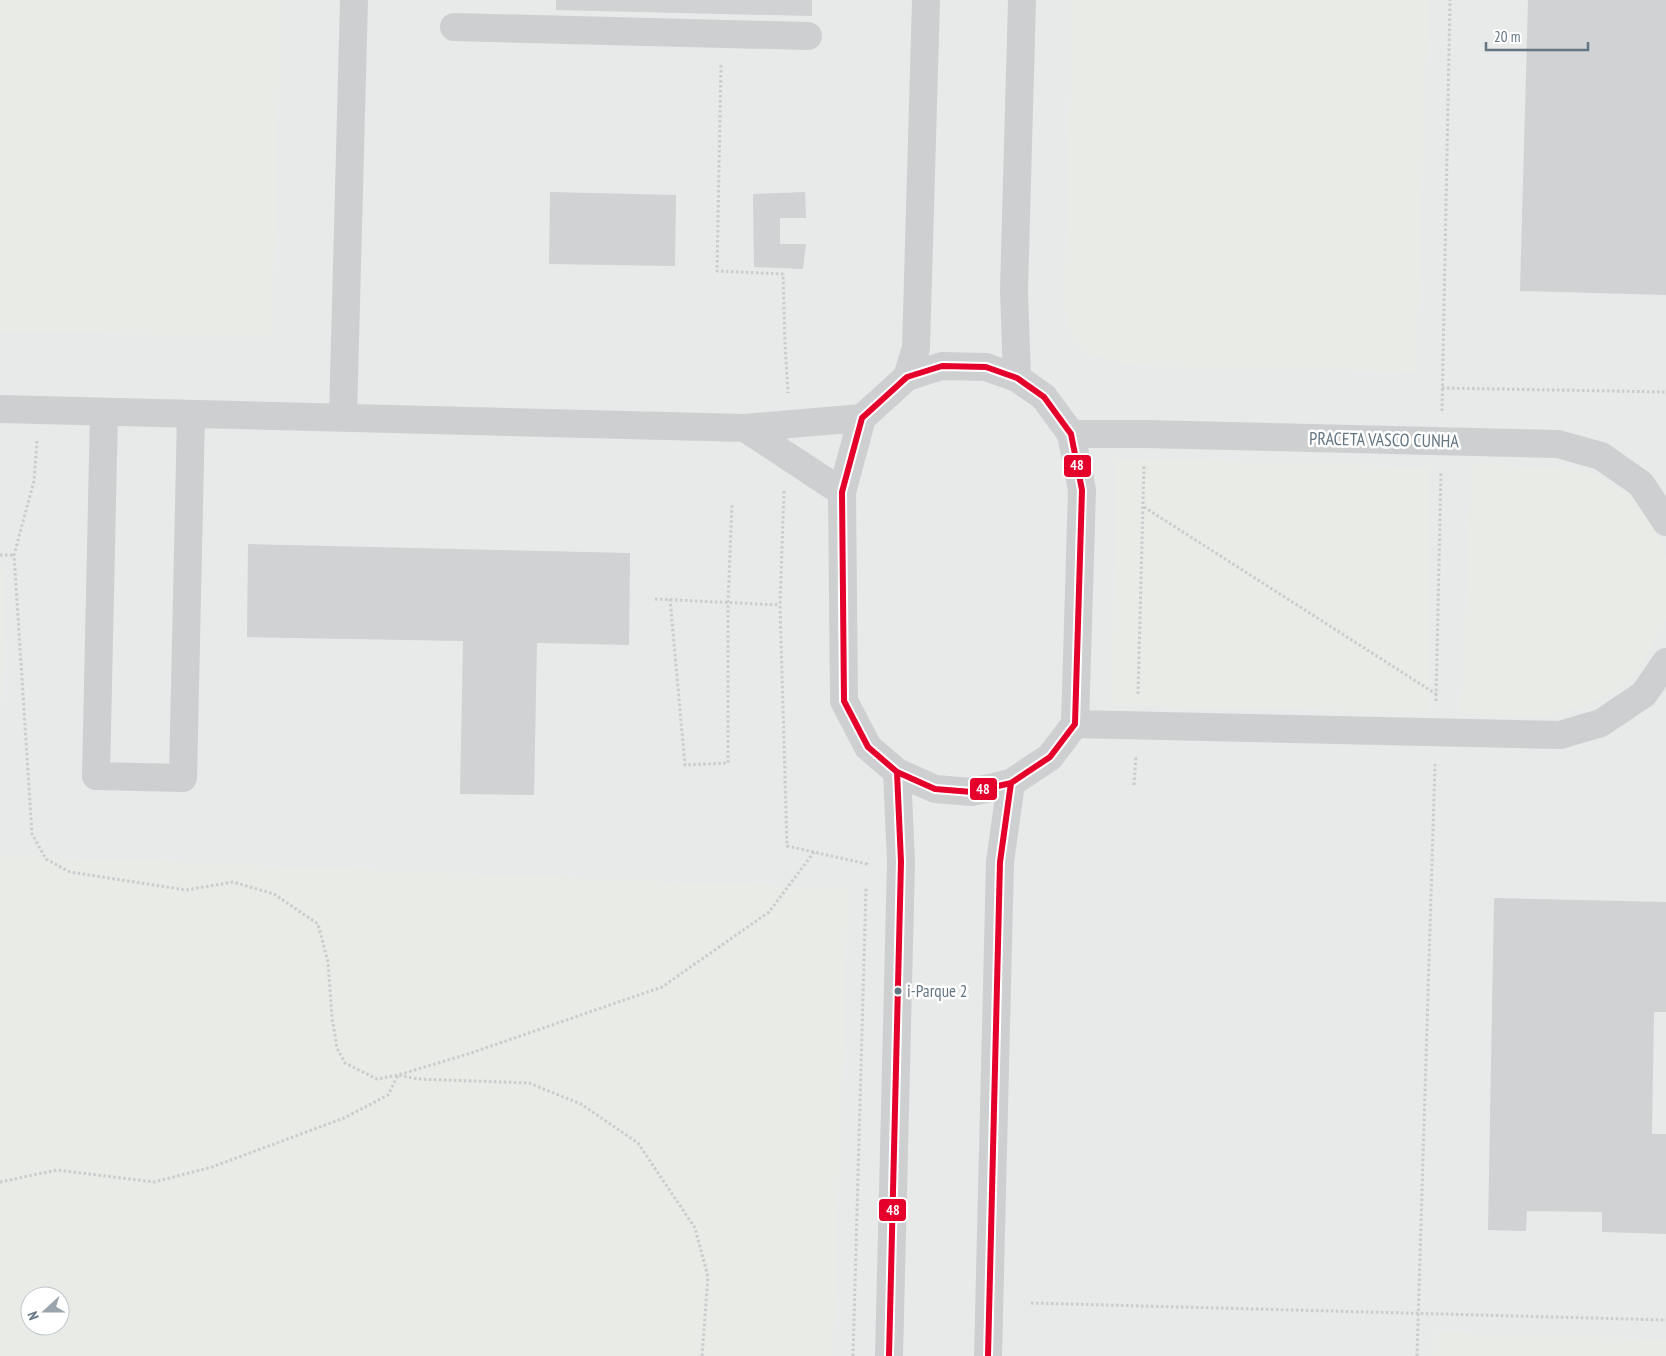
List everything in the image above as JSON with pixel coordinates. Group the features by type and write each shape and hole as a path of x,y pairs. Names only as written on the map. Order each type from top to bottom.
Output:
{"street":[{"path":"344,417 354,0"},
{"path":"907,377 916,348 926,0"},
{"path":"1017,378 1014,290 1022,0"},
{"path":"454,27 808,36"},
{"path":"942,366 986,367 1017,378 1044,397 1071,434 1082,490 1075,724 1050,757 1012,783 972,792 935,788 897,772 868,748 844,701 842,492 862,418 907,377 942,366"},
{"path":"0,409 745,428 862,418"},
{"path":"104,412 96,776 134,777 183,778 191,414"},
{"path":"745,428 842,492"},
{"name":"PRACETA VASCO CUNHA","path":"1071,434 1145,434 1558,444 1601,456 1641,484 1666,522"},
{"path":"1075,724 1138,724 1560,736 1601,724 1644,694 1666,662"},
{"path":"889,1356 901,862 897,772"},
{"path":"988,1356 1000,862 1012,783"}],"path":[{"path":"1417,1356 1436,733 1450,0"},
{"path":"721,33 717,271 783,274 790,423"},
{"path":"1442,388 1666,392"},
{"path":"40,410 34,481 14,555 32,834 46,859 70,872 186,890 233,882 274,894 318,924 328,962 332,1017 337,1048 346,1062 377,1079 398,1075 468,1054 662,987 769,912 814,852"},
{"path":"1134,785 1138,724 1145,434"},
{"path":"786,455 780,605 787,846 867,864 867,874"},
{"path":"670,599 685,765 728,763 728,603 732,504"},
{"path":"1144,506 1436,694"},
{"path":"0,555 14,555"},
{"path":"656,599 780,605"},
{"path":"853,1356 866,884"},
{"path":"0,1182 57,1170 154,1182 204,1169 344,1118 388,1095 398,1075"},
{"path":"398,1075 418,1079 529,1084 581,1104 638,1143 695,1228 708,1277 702,1356"},
{"path":"1031,1303 1666,1320"}],"shaded area":[{"path":"0,0 1666,0 1666,1356 0,1356"},
{"path":"0,0 281,0 272,337 0,332"},
{"path":"1073,0 1428,0 1416,371 1136,366 1092,356 1075,337 1064,310"},
{"path":"1116,459 1428,467 1430,713 1112,705"},
{"path":"1472,463 1587,471 1627,494 1655,528 1666,555 1666,621 1635,675 1598,701 1544,717 1461,714"},
{"path":"0,570 4,570 0,808"},
{"path":"0,855 848,889 833,1356 0,1356"},
{"path":"1434,1333 1666,1339 1666,1356 1433,1356"}],"building":[{"path":"556,0 812,0 812,16 556,10"},
{"path":"1528,0 1666,0 1666,295 1520,291"},
{"path":"550,192 676,195 675,266 549,264"},
{"path":"805,192 806,218 780,218 780,244 806,244 803,269 754,267 753,194"},
{"path":"248,544 630,553 629,645 537,643 534,795 460,794 463,641 247,637"},
{"path":"1494,898 1666,902 1666,1012 1654,1012 1652,1134 1666,1134 1666,1234 1602,1232 1602,1212 1527,1211 1526,1231 1488,1230"}],"transit line":[{"name":"48","path":"942,366 986,367 1017,378 1044,397 1071,434 1082,490 1075,724 1050,757 1011,783 972,792 935,789 897,772 868,747 844,701 842,492 862,418 907,377 942,366"},
{"name":"48","path":"889,1356 901,862 897,772"},
{"name":"48","path":"988,1356 1000,862 1011,783"}],"place":[{"name":"i-Parque 2","path":"898,991"}]}
